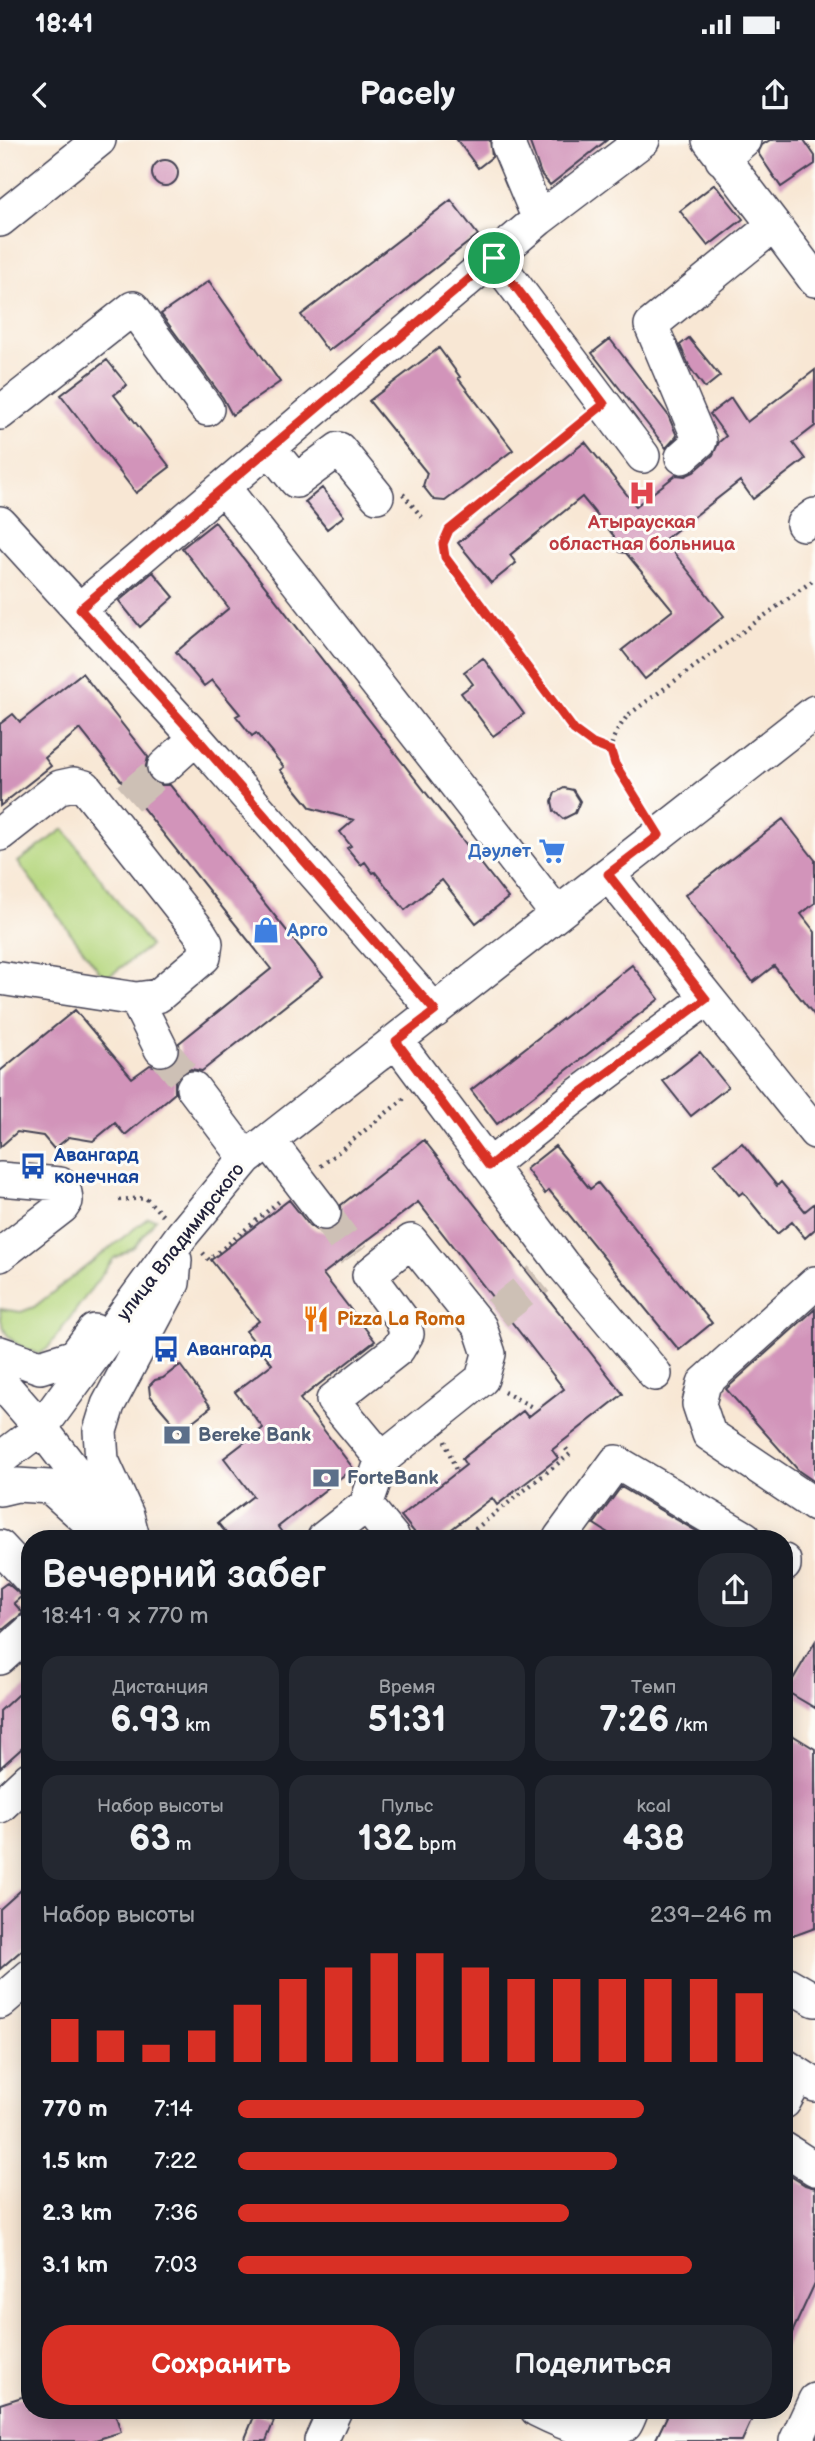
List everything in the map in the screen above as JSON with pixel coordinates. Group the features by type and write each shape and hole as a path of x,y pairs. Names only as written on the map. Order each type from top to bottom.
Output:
{"street":[{"path":"0,220 99,140"},
{"path":"510,140 508,145 539,219"},
{"path":"80,609 539,219 643,140"},
{"path":"725,146 774,225 815,279"},
{"path":"682,457 700,440 651,325 774,225"},
{"path":"494,258 643,456"},
{"path":"0,414 133,308 208,409"},
{"path":"268,447 296,481 339,449 377,496"},
{"path":"224,488 557,914"},
{"path":"5,539 80,609 196,737 435,1011"},
{"name":"улица Владимирского","path":"0,1459 41,1428 172,1232 257,1149 815,712"},
{"path":"164,767 196,737"},
{"path":"0,834 61,787 74,784 85,787 116,805 206,943 204,957 158,996 136,999 0,978"},
{"path":"608,874 815,1132"},
{"path":"136,999 161,1049"},
{"path":"489,1166 571,1100 706,999"},
{"path":"396,1041 489,1166 551,1272 655,1374"},
{"path":"193,1088 324,1213"},
{"path":"0,1179 60,1184 66,1201 62,1207 0,1255"},
{"path":"131,1530 127,1515 102,1460 100,1431 108,1405 173,1283 172,1232"},
{"path":"0,1353 40,1367 75,1356 172,1232"},
{"path":"334,1530 366,1505 383,1459 481,1379 489,1354 489,1320 411,1241 361,1265 401,1318 407,1334 398,1349 333,1400 383,1459"},
{"path":"815,1283 704,1383 699,1404 709,1434 815,1505"},
{"path":"0,1381 41,1428 119,1530"},
{"path":"566,1530 617,1462 732,1530"},
{"path":"0,1489 17,1485 50,1487 87,1520 103,1530"},
{"path":"366,1505 386,1530"},
{"path":"0,1547 21,1569"},
{"path":"0,1658 21,1639"},
{"path":"0,1806 21,1786"},
{"path":"0,2002 21,1984"},
{"path":"793,1987 815,2000"},
{"path":"793,2155 815,2169"},
{"path":"796,2441 815,2400"},
{"path":"321,2441 331,2419"},
{"path":"556,2419 581,2431 606,2435 625,2424 628,2419"}],"path":[{"path":"604,404 449,530 443,544 445,557 574,730 593,744 611,751"},
{"path":"659,835 615,764 611,751 617,730 628,715 815,579"},
{"path":"118,1200 146,1198 172,1232"},
{"path":"481,1379 534,1408"},
{"path":"474,1530 570,1454 564,1446"}],"green space":[{"path":"64,829 150,946 105,979 18,862"},
{"path":"148,1218 156,1219 134,1247 114,1258 47,1349 38,1354 10,1338 3,1326 0,1309 21,1312 34,1307"}],"building":[{"path":"457,140 490,140 492,157 478,168"},
{"path":"529,140 607,140 550,185 541,174"},
{"path":"770,140 804,140 815,156 815,164 781,187 758,153 762,145"},
{"path":"165,160 174,164 178,173 174,182 165,186 156,182 152,173 156,164"},
{"path":"715,184 743,219 708,246 680,211"},
{"path":"451,200 478,235 328,351 301,315"},
{"path":"209,281 280,382 232,415 223,398 161,314"},
{"path":"689,338 720,376 705,388 690,368 680,345"},
{"path":"610,339 668,415 677,436 666,448 592,353"},
{"path":"439,348 460,377 458,378 513,450 445,501 434,500 423,486 427,473 369,401"},
{"path":"107,360 127,385 114,395 170,467 136,493 61,395"},
{"path":"815,370 815,426 793,443 805,459 753,499 740,481 664,540 724,616 645,679 622,650 673,610 626,553 620,552 613,543 614,536 582,497 510,555 516,563 491,583 458,543 585,442 636,506 676,475 685,476 694,472 713,455 719,442 726,436 710,414 731,398 747,422"},
{"path":"322,488 344,516 327,529 305,502"},
{"path":"215,522 508,898 476,923 442,880 405,910 375,872 373,873 365,862 361,865 347,848 351,846 340,832 354,820 311,808 280,770 284,767 256,733 252,736 236,716 240,714 212,680 204,686 176,652 229,608 182,548"},
{"path":"153,572 174,597 140,627 119,601"},
{"path":"483,658 524,714 493,736 461,693 473,684 464,672"},
{"path":"82,673 148,757 145,770 149,779 159,785 170,785 323,976 202,1071 191,1069 181,1073 175,1081 175,1093 125,1135 115,1123 93,1141 69,1137 54,1149 43,1136 17,1132 0,1147 0,1071 75,1010 132,1078 150,1065 161,1068 170,1066 177,1059 179,1043 271,969 80,729 45,758 51,766 0,806 0,724 13,714 20,722"},
{"path":"564,788 573,790 580,801 575,813 563,819 554,811 552,801 555,793"},
{"path":"783,819 815,860 815,903 801,914 815,932 815,1016 774,966 753,982 685,895"},
{"path":"632,965 659,999 497,1124 471,1090"},
{"path":"700,1052 728,1087 691,1116 663,1081"},
{"path":"424,1140 623,1394 552,1450 558,1458 497,1505 492,1498 450,1530 412,1530 401,1516 466,1465 462,1459 523,1411 528,1417 564,1389 418,1202 323,1274 375,1341 300,1399 353,1468 278,1527 280,1530 224,1530 218,1523 253,1496 224,1458 263,1428 235,1392 272,1364 246,1331 259,1321 211,1260 289,1200 309,1225 326,1232 335,1229 342,1220 341,1205"},
{"path":"742,1143 777,1186 781,1182 805,1211 815,1203 815,1229 805,1238 792,1222 777,1234 743,1192 739,1195 714,1164"},
{"path":"555,1146 590,1189 598,1183 712,1323 679,1350 549,1190 545,1194 526,1169"},
{"path":"815,1309 815,1482 799,1471 726,1389"},
{"path":"180,1365 211,1407 180,1431 150,1395 149,1386"},
{"path":"621,1487 694,1530 603,1530 594,1524"},
{"path":"7,1583 21,1595 14,1603 21,1615 0,1632 0,1588"},
{"path":"815,1642 815,1708 793,1695 793,1679"},
{"path":"21,1691 21,1749 0,1768 0,1711"},
{"path":"793,1736 815,1749 815,1928 793,1935"},
{"path":"21,1890 21,1951 0,1969 0,1909"},
{"path":"793,2178 815,2188 815,2283 793,2331"},
{"path":"21,2397 21,2419 117,2419 121,2432 92,2441 0,2441 0,2404"},
{"path":"253,2419 274,2421 266,2441 244,2441"},
{"path":"666,2419 752,2419 742,2441 655,2441"}],"tunnel":[{"path":"128,798 164,767"},
{"path":"161,1049 193,1088"},
{"path":"324,1213 354,1255"},
{"path":"497,1313 539,1279"}],"place":[{"name":"Атырауская областная больница","path":"642,493"},
{"name":"Дәулет","path":"552,851"},
{"name":"Арго","path":"266,930"},
{"name":"Авангард конечная","path":"33,1166"},
{"name":"Pizza La Roma","path":"316,1319"},
{"name":"Авангард","path":"166,1349"},
{"name":"Bereke Bank","path":"177,1435"},
{"name":"ForteBank","path":"326,1478"}],"route":[{"path":"494,258 604,404 449,530 443,544 445,557 574,730 593,744 611,751 615,764 659,835 608,874 706,999 571,1100 489,1166 396,1041 435,1011 196,737 80,609 494,258"}]}
